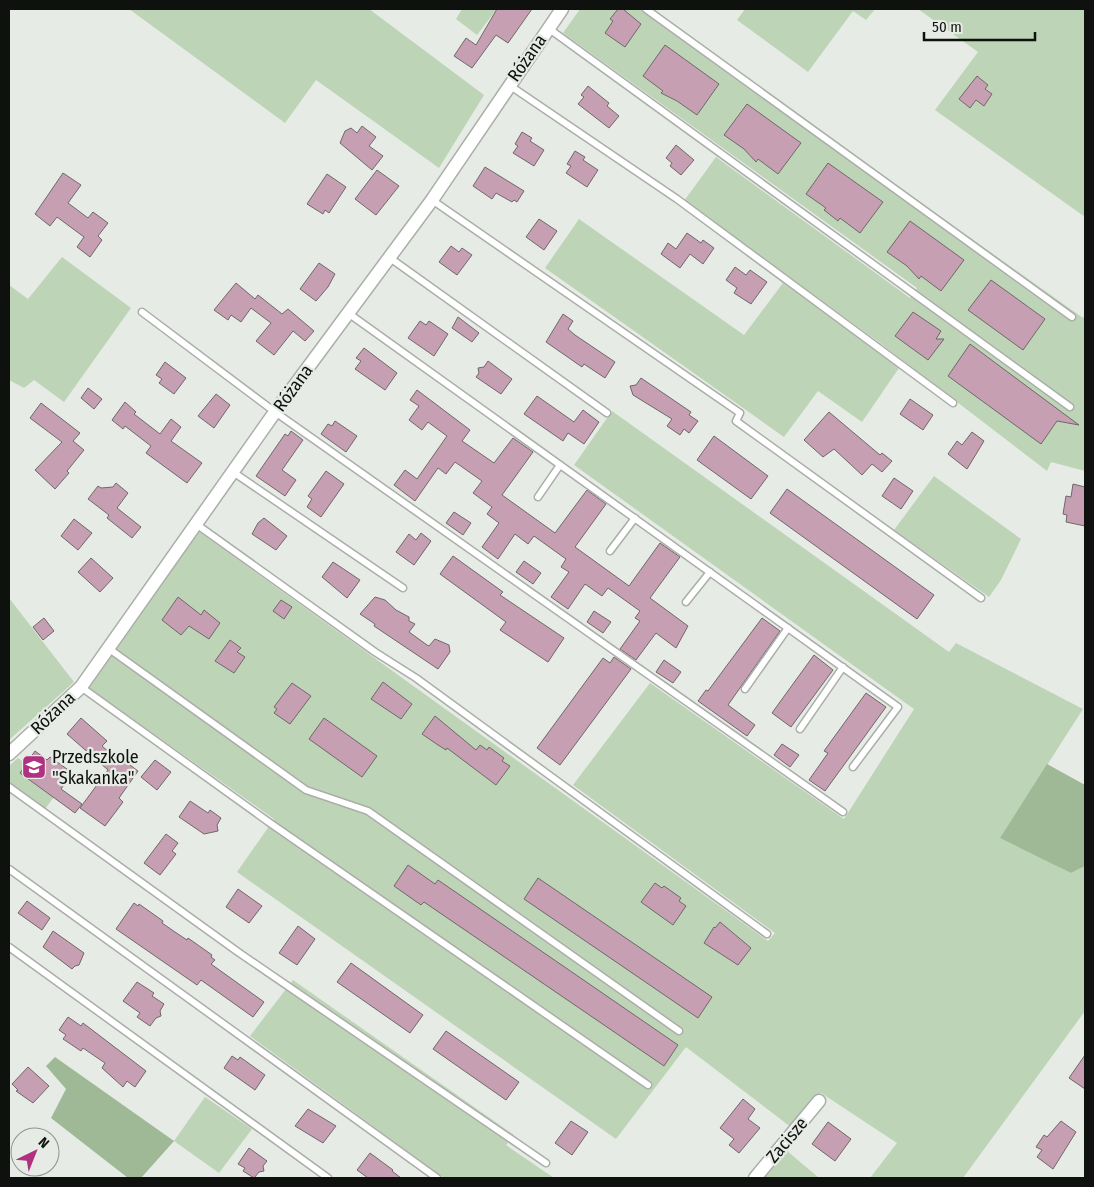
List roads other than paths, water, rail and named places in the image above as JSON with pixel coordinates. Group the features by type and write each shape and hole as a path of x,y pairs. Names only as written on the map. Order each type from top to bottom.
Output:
{"street":[{"name":"Różana","path":"9,754 81,687 275,412 432,200 508,85 562,9"},
{"name":"Zacisze","path":"755,1178 819,1101"}],"lane":[{"path":"646,9 1072,317"},
{"path":"548,28 1070,407"},
{"path":"508,85 676,200 953,404"},
{"path":"432,200 740,413 736,421 981,598"},
{"path":"390,258 607,413"},
{"path":"142,312 275,412 843,812"},
{"path":"347,313 898,707 853,767"},
{"path":"538,497 560,465"},
{"path":"233,472 403,588"},
{"path":"610,550 635,518"},
{"path":"195,523 375,652 416,678 767,934"},
{"path":"686,602 710,572"},
{"path":"745,689 788,628"},
{"path":"108,648 306,790 368,811 679,1031"},
{"path":"800,729 843,667"},
{"path":"81,687 270,823 648,1085"},
{"path":"9,788 238,952 546,1163"},
{"path":"9,869 436,1178"},
{"path":"9,947 328,1178"}],"place":[{"name":"Przedszkole \"Skakanka\"","path":"34,767"}]}
